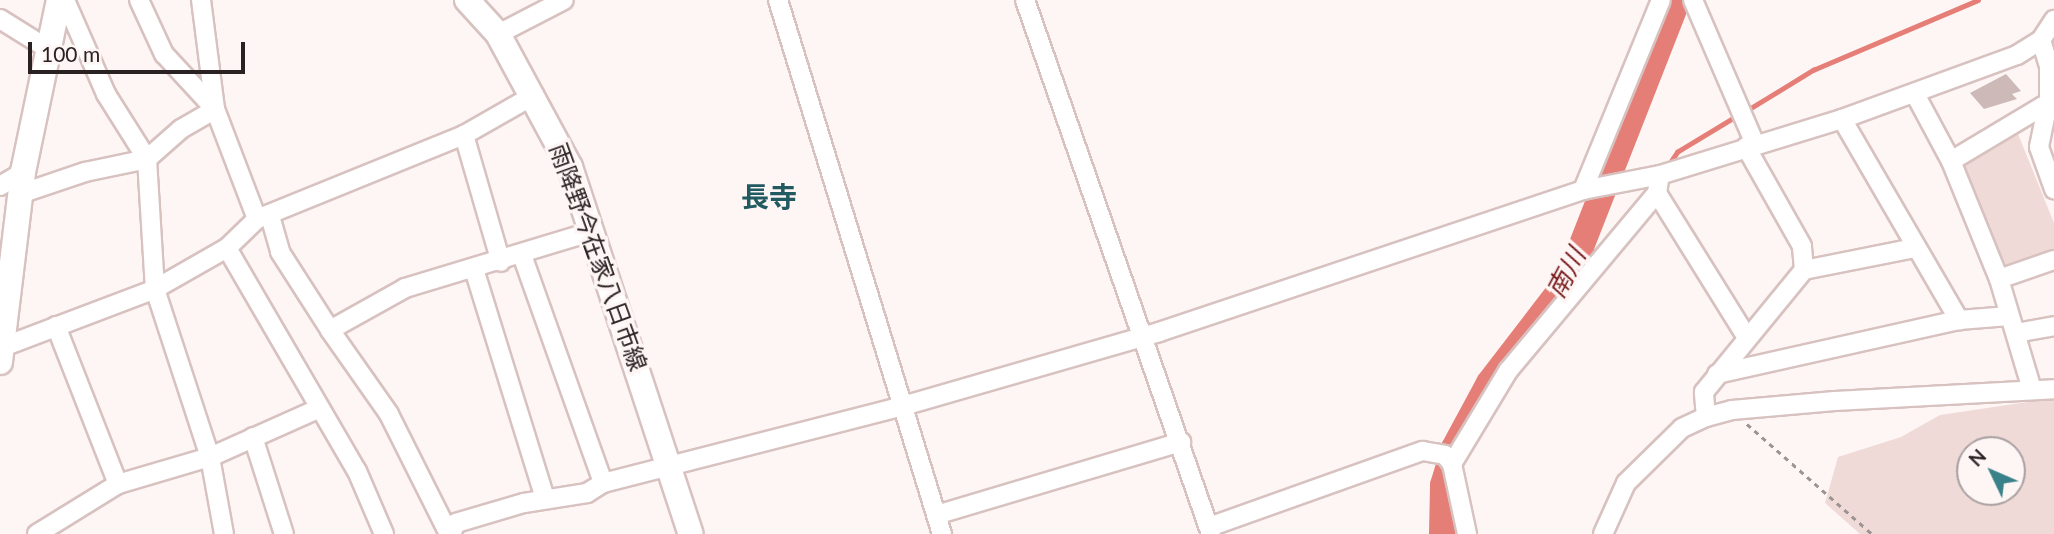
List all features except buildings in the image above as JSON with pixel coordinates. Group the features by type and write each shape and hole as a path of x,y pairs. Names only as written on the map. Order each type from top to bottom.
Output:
{"main road":[{"path":"1,343 15,184 60,0"},
{"name":"雨降野今在家八日市線","path":"467,0 498,34 534,95 570,167 672,465 691,534"}],"street":[{"path":"65,0 106,94 147,159 155,289 210,457 224,534"},
{"path":"139,0 164,54 215,109"},
{"path":"201,0 215,109 263,217 280,252 389,414 450,534"},
{"path":"498,34 564,0"},
{"path":"778,0 942,534"},
{"path":"1025,0 1145,335 1210,531 1423,451 1446,455 1452,464 1467,534"},
{"path":"1583,190 1661,0"},
{"path":"1693,0 1750,146 1802,246 1804,270"},
{"path":"0,19 48,49"},
{"path":"450,534 456,523 545,498 587,493 603,484 903,406 1145,335 1583,190 1659,184 1750,146 1842,119 2017,55 2041,40 2054,20"},
{"path":"2041,40 2049,66 2049,121 2054,123"},
{"path":"1915,94 1951,162 1999,279 2032,390"},
{"path":"1,343 56,326 155,289 227,247 263,217 464,135 534,95"},
{"path":"1951,162 2048,103"},
{"path":"2048,103 2039,147 2054,188"},
{"path":"15,184 147,159 181,129 215,109"},
{"path":"1842,119 1914,248 1959,320"},
{"path":"464,135 501,262"},
{"path":"1659,184 1746,336"},
{"path":"1452,464 1508,372 1659,184"},
{"path":"330,330 405,288 501,262 594,231"},
{"path":"227,247 357,471 384,534"},
{"path":"1706,417 1704,392 1746,336 1804,270 1914,248"},
{"path":"522,255 603,484"},
{"path":"1999,279 2054,260"},
{"path":"474,269 545,498"},
{"path":"1717,374 1959,320 2009,316"},
{"path":"56,326 118,484"},
{"path":"2015,333 2054,326"},
{"path":"1603,534 1626,483 1682,428 1706,417 1732,410 2054,389"},
{"path":"37,534 118,484 210,457 320,408"},
{"path":"253,437 284,534"},
{"path":"936,515 1181,442"}],"path":[{"path":"1732,410 1872,534"}],"shaded area":[{"path":"2016,129 2054,223 2054,253 2006,274 1954,167"},
{"path":"2054,398 2054,534 1860,534 1825,503 1838,457 1901,437 1940,415"}],"waterway":[{"name":"南川","path":"1442,534 1443,485 1454,448 1489,383 1568,280 1678,0"},
{"path":"1746,111 1813,70 1978,0"},
{"path":"1667,167 1677,152 1738,115"},
{"path":"1568,280 1617,228"}],"district":[{"name":"長寺","path":"769,196"}]}
